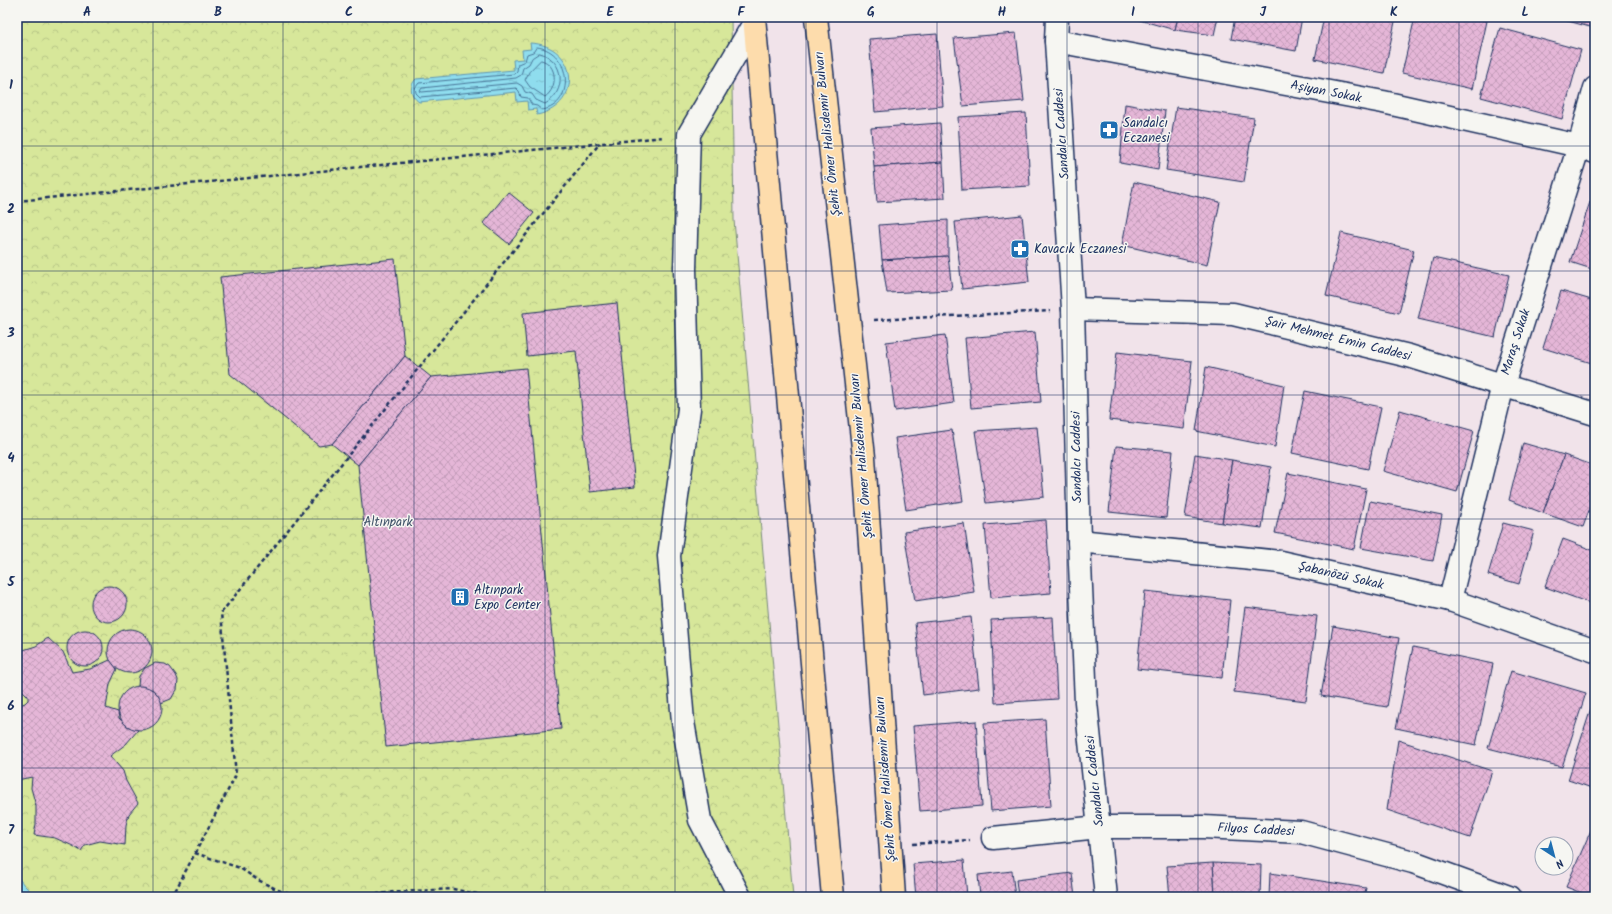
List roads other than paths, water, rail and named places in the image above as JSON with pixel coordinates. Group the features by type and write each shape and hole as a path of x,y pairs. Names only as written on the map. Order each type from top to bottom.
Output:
{"highway":[{"name":"Şehit Ömer Halisdemir Bulvarı","path":"816,17 864,457 894,897"},
{"path":"754,20 834,897"}],"street":[{"name":"Sandalcı Caddesi","path":"1057,17 1056,40 1073,309 1079,541 1086,702 1106,897"},
{"path":"740,897 700,820 683,722 668,556 689,409 685,268 689,134 754,20"},
{"name":"Aşiyan Sokak","path":"1056,40 1383,102 1587,149"},
{"name":"Maraş Sokak","path":"1450,600 1503,385 1587,149 1595,88"},
{"name":"Şair Mehmet Emin Caddesi","path":"1073,309 1233,314 1409,356 1595,414"},
{"name":"Şabanözü Sokak","path":"1079,541 1280,562 1450,600 1595,651"},
{"name":"Filyos Caddesi","path":"993,838 1099,827 1203,827 1301,832 1413,862 1509,897"}],"water":[{"path":"530,43 546,46 558,54 566,64 570,76 568,88 563,100 552,109 537,115 536,109 528,110 527,101 517,102 516,92 419,102 412,94 412,85 416,79 514,70 513,60 523,59 522,50 531,49"},
{"path":"17,876 24,885 36,897 17,897"}],"place":[{"name":"Sandalcı Eczanesi","path":"1109,130"},
{"name":"Kavacık Eczanesi","path":"1020,249"},
{"name":"Altınpark Expo Center","path":"460,597"}],"park label":[{"name":"Altınpark","path":"388,522"}]}
